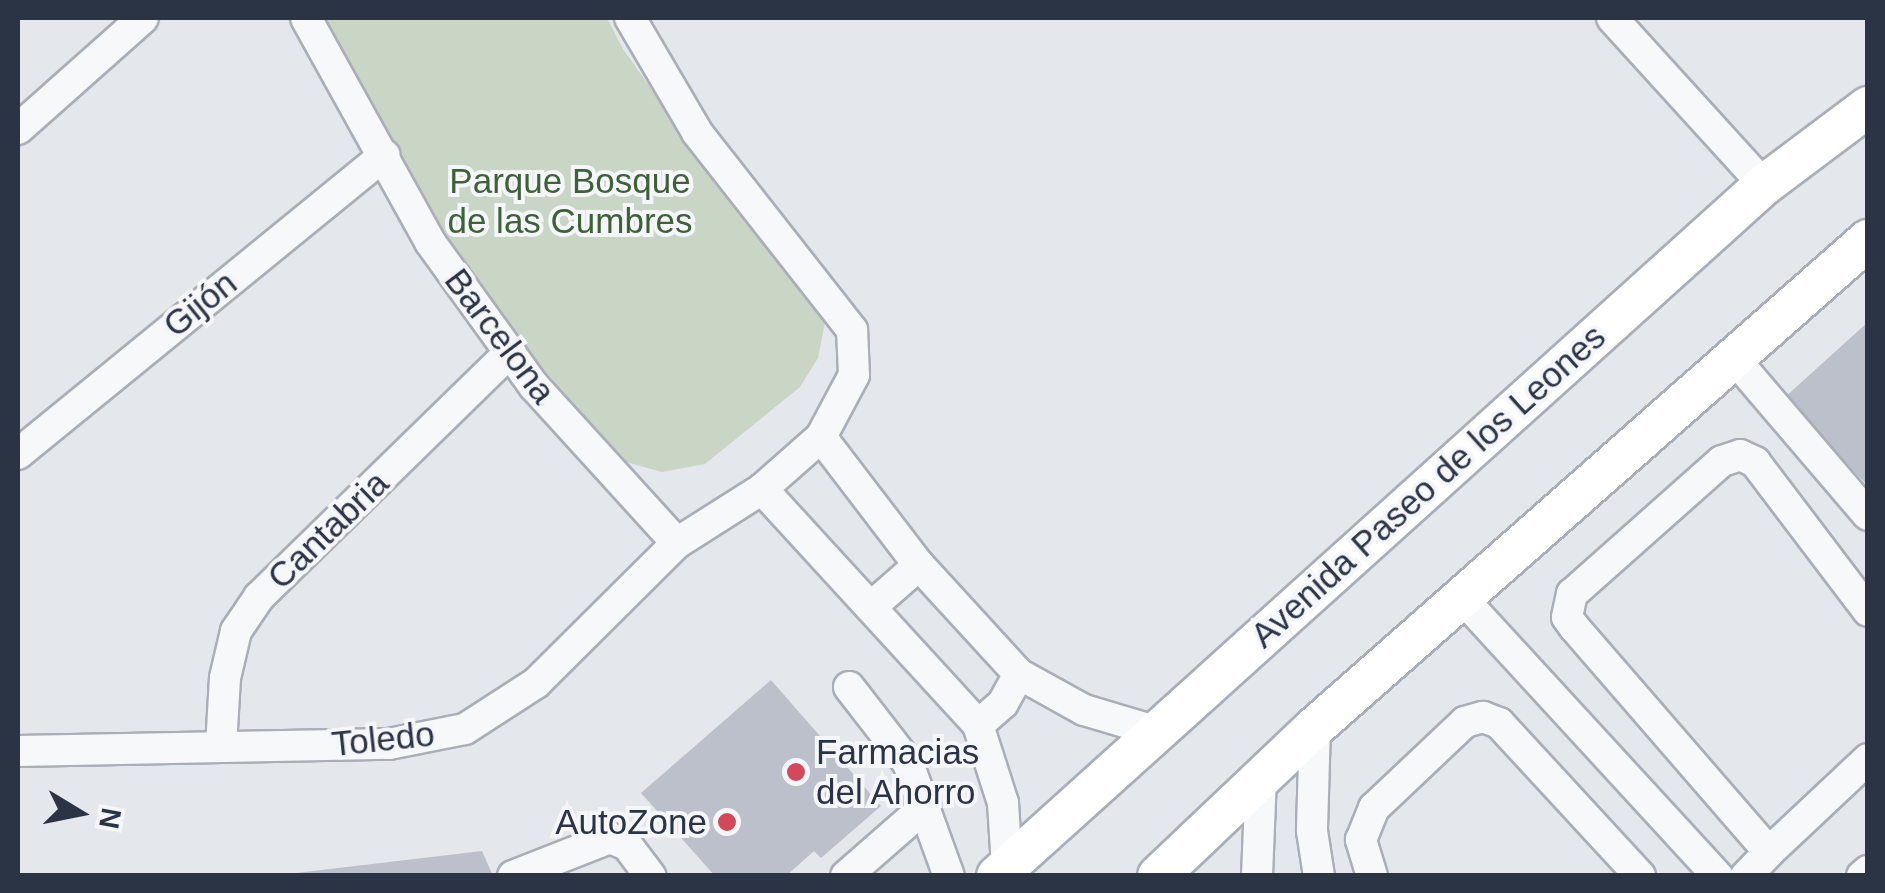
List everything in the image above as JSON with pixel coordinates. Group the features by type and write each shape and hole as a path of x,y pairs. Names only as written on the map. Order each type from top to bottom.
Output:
{"main road":[{"name":"Avenida Paseo de los Leones","path":"1002,871 1764,185 1868,107"},
{"path":"1158,876 1315,727 1868,240"}],"street":[{"path":"18,129 143,18"},
{"name":"Barcelona","path":"306,18 430,242 510,352 678,544"},
{"path":"630,18 697,132 852,330 854,376 821,437 762,490 678,544"},
{"path":"1612,18 1764,185"},
{"name":"Gijón","path":"18,454 384,155"},
{"name":"Cantabria","path":"221,747 224,678 236,631 259,598 510,352"},
{"path":"1732,356 1868,515"},
{"path":"821,437 919,565 1018,674 1084,710 1155,731"},
{"path":"1769,852 1593,652 1566,607 1581,584 1722,460 1740,454 1755,462 1868,611"},
{"path":"762,490 978,725 1003,803 1002,871"},
{"name":"Toledo","path":"18,751 388,744 465,730 536,683 678,544"},
{"path":"871,607 919,565"},
{"path":"1462,598 1718,876"},
{"path":"978,725 1003,703 1018,674"},
{"path":"849,687 888,732 926,806 949,876"},
{"path":"1372,876 1362,840 1374,808 1466,722 1483,717 1500,723 1640,876"},
{"path":"1315,727 1312,831 1319,876"},
{"path":"1746,876 1868,759"},
{"path":"1257,876 1261,777"},
{"path":"846,876 926,806"},
{"path":"513,876 610,838 627,845 650,876"}],"green space":[{"name":"Parque Bosque de las Cumbres","path":"322,18 607,18 623,49 729,198 818,293 825,322 818,358 800,387 705,464 662,472 626,462 463,279"}],"building":[{"path":"1868,322 1868,486 1784,398"},
{"path":"771,680 881,806 821,858 814,851 786,876 715,876 641,793"},
{"path":"482,851 493,876 296,876 296,873"}],"place":[{"name":"Farmacias del Ahorro","path":"796,772"},
{"name":"AutoZone","path":"727,822"}]}
